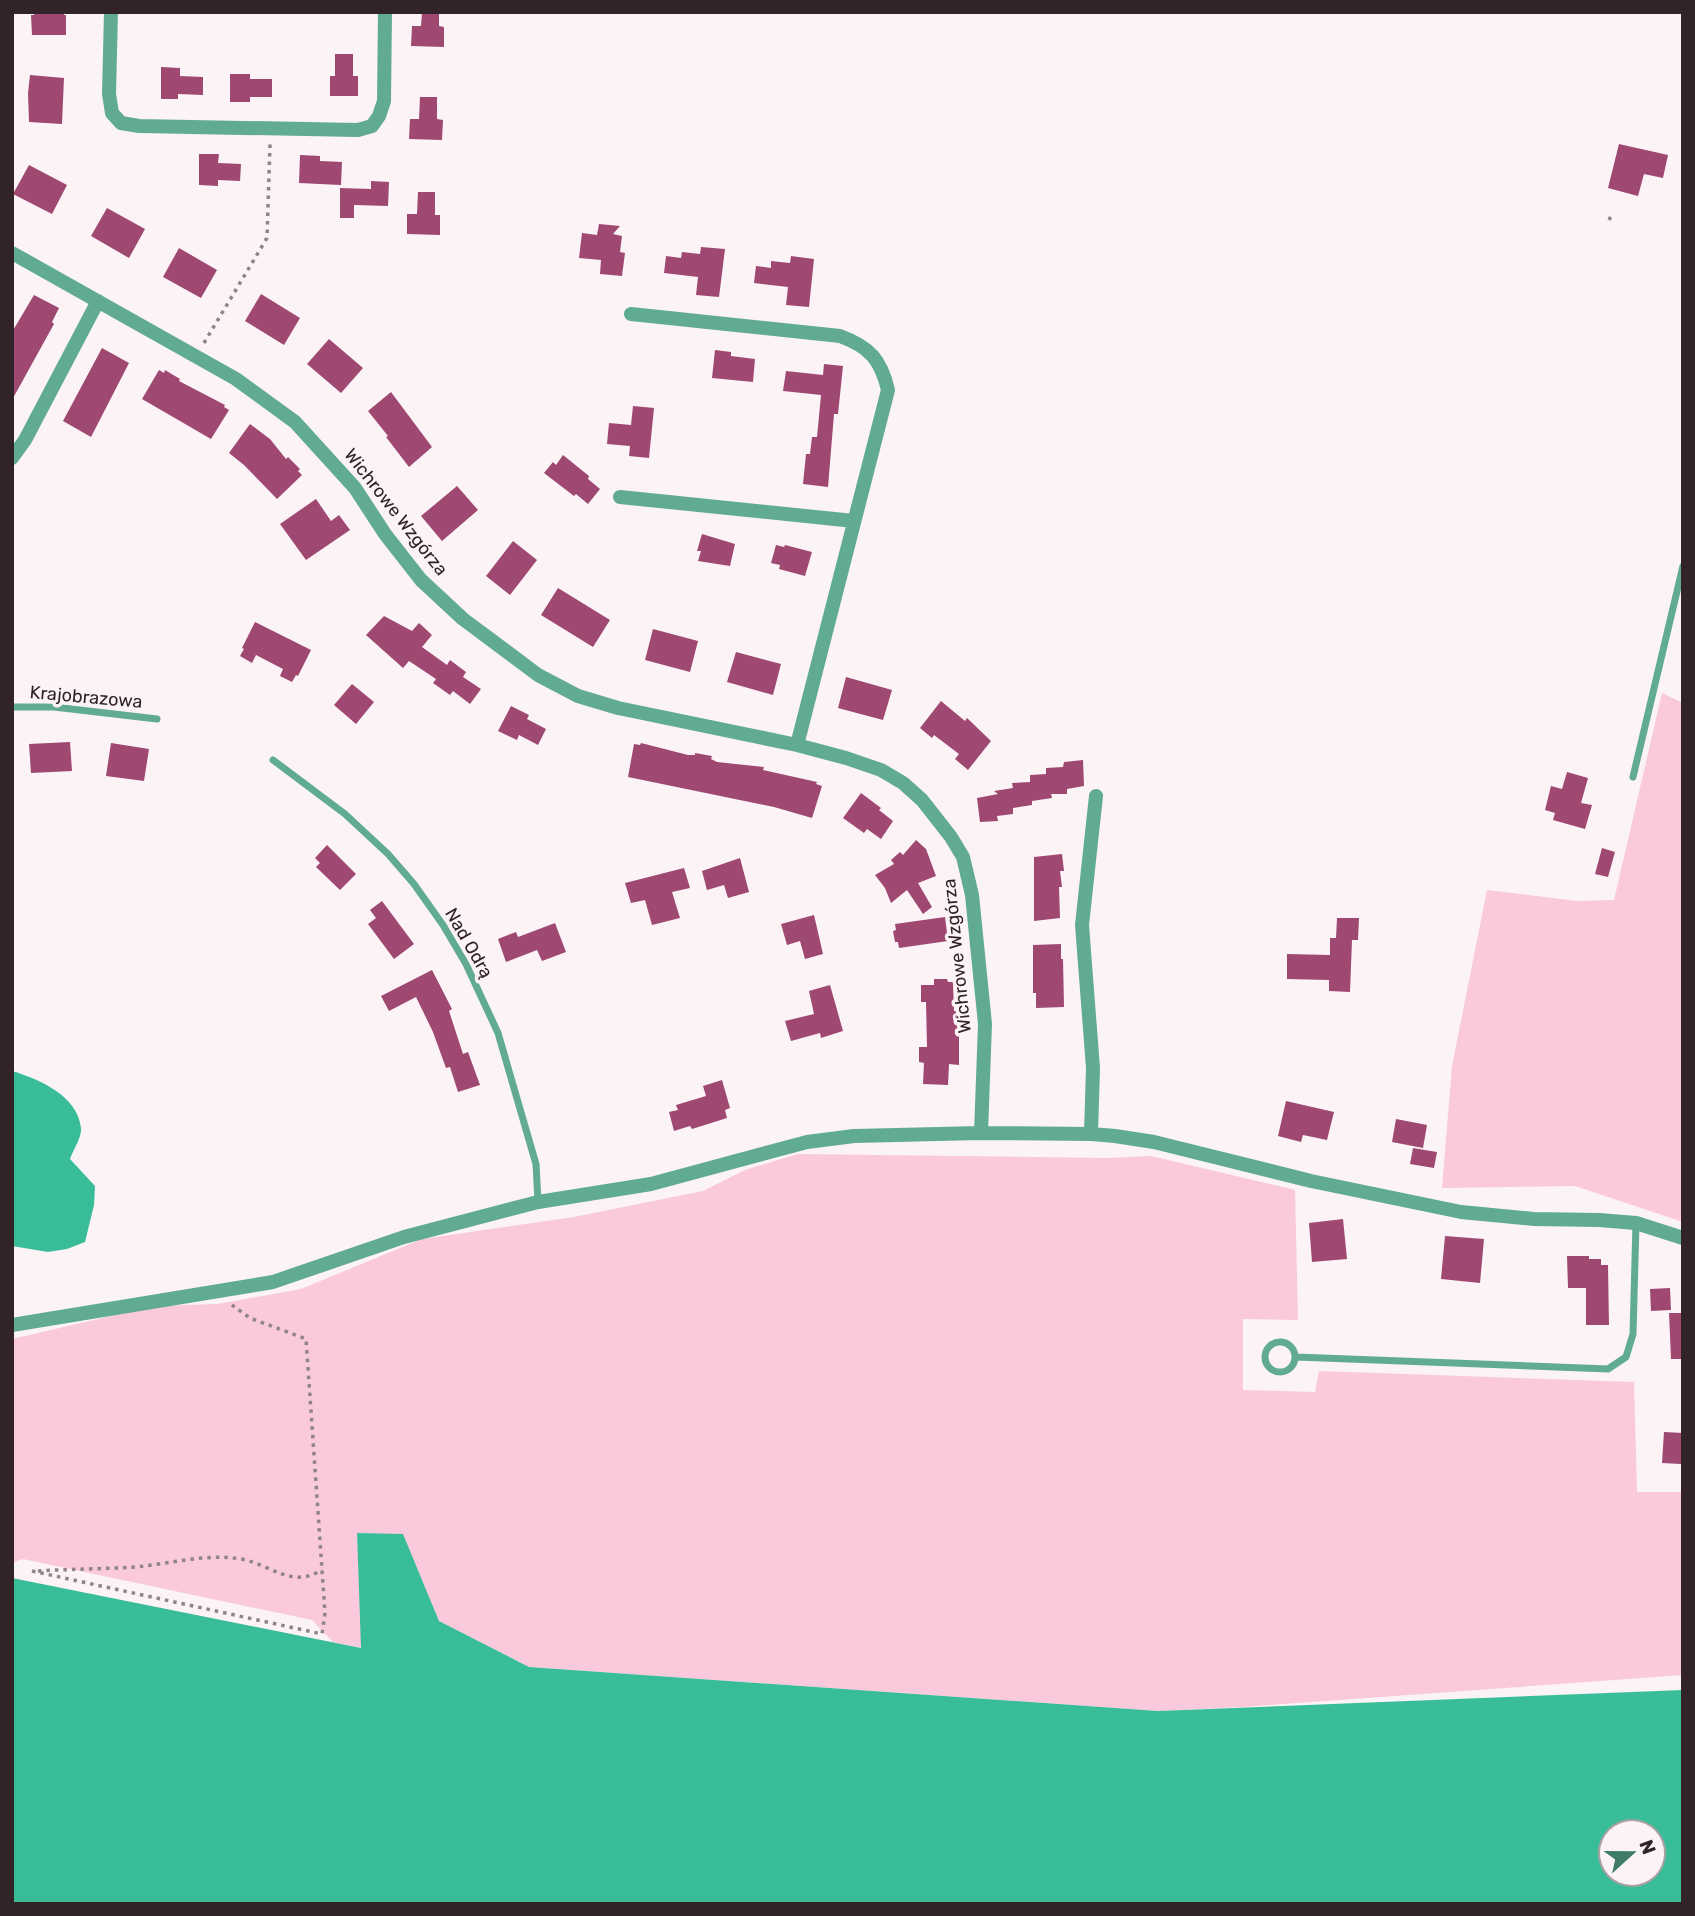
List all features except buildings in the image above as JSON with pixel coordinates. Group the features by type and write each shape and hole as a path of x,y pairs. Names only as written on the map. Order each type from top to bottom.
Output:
{"street":[{"path":"111,12 109,94 112,113 121,123 139,127 358,130 372,126 384,101 385,12"},
{"name":"Wichrowe Wzgórza","path":"12,253 236,379 295,422 355,488 385,534 421,580 463,619 538,675 578,696 618,708 797,745 881,770 903,783 922,800 963,857 972,895 985,1024 981,1133"},
{"path":"12,458 25,440 98,301"},
{"path":"631,314 840,335 857,342 872,354 883,369 888,390 797,745"},
{"path":"620,497 854,521"},
{"path":"1091,1133 1093,1068 1082,925 1096,796"},
{"path":"12,1325 273,1282 404,1237 538,1202 650,1184 807,1142 854,1136 1091,1133 1154,1142 1311,1181 1461,1212 1534,1219 1636,1223 1683,1238"}],"lane":[{"path":"1633,777 1683,566"},
{"name":"Krajobrazowa","path":"12,707 54,707 157,719"},
{"name":"Nad Odrą","path":"273,760 345,814 388,854 415,884 466,964 498,1033 536,1164 538,1202"},
{"path":"1296,1357 1608,1368 1626,1357 1633,1334 1636,1223"},
{"path":"1279,1342 1291,1346 1296,1357 1290,1369 1279,1373 1272,1370 1265,1360 1268,1348 1279,1342"}],"path":[{"path":"209,335 267,238 270,128"},
{"path":"1609,220 1612,214"},
{"path":"213,1292 250,1318 306,1339 322,1569 325,1613 322,1634 33,1571 134,1567 216,1558 242,1560 296,1578 309,1577 322,1569"}],"shaded area":[{"path":"1662,693 1683,703 1683,1222 1575,1186 1442,1188 1452,1066 1487,890 1577,901 1614,900"},
{"path":"12,1071 56,1091 73,1107 78,1117 81,1132 70,1159 95,1186 94,1205 85,1242 67,1249 48,1252 12,1246"},
{"path":"798,1154 1107,1158 1151,1156 1295,1190 1298,1320 1243,1319 1243,1390 1315,1392 1319,1371 1634,1382 1637,1492 1683,1492 1683,1675 1158,1711 529,1667 439,1621 403,1535 357,1533 362,1648 333,1642 312,1620 23,1559 12,1563 12,1339 154,1306 217,1304 301,1289 422,1239 574,1217 703,1191 745,1170"},
{"path":"357,1533 403,1534 439,1621 529,1667 1158,1711 1683,1690 1683,1904 12,1904 12,1578 361,1648"}]}
